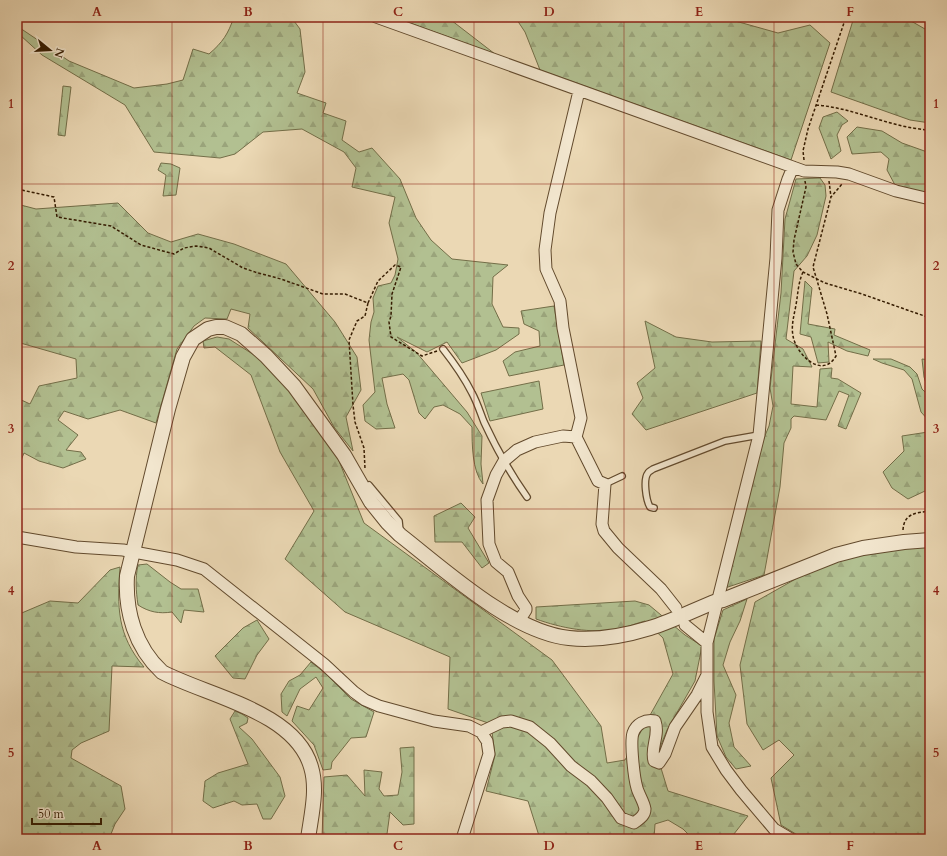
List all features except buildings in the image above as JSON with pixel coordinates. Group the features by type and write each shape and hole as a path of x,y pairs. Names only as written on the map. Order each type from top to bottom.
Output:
{"street":[{"path":"376,17 804,171 850,174 896,191 930,199"},
{"path":"579,91 550,213 545,250 546,269 560,301 563,328 581,418 576,437 598,481 605,484 602,524 604,531 618,548 661,589 676,608"},
{"path":"791,839 774,829 726,770 712,747 707,712 707,643 720,600 759,435 776,258 778,210 793,167"},
{"path":"308,839 314,793 311,767 301,747 286,730 270,719 248,708 162,672 144,652 128,608 126,592 127,576 168,409 183,357 193,339 208,329 225,327 241,334 266,356 294,386 344,454 371,502 400,535 476,594 501,611 536,630 553,635 581,639 616,637 651,628 836,555 864,548 930,540"},
{"path":"519,621 526,608 518,596 508,572 496,562 489,544 487,500 496,475 504,461 517,450 535,442 564,436 576,437"},
{"path":"17,537 76,547 123,550 177,560 204,569 324,664 354,692 366,700 380,706 434,721 469,726 481,732 487,741 489,754 462,839"},
{"path":"685,625 707,643"},
{"path":"481,732 502,722 511,721 530,727 550,743 571,766 591,781 607,798 621,818 634,823 642,817 645,809 637,787 633,769 633,734 642,722 649,719 655,721 657,729 652,755 654,762 659,763 665,754 675,727 698,695 707,674"}],"lane":[{"path":"443,349 460,372 473,394 484,422 504,461 527,497"},
{"path":"654,508 647,502 645,479 648,473 653,469 725,441 759,435"},
{"path":"605,484 622,476"},
{"path":"369,485 399,521 400,535"}],"path":[{"path":"846,17 808,129 804,151 806,187 794,240 793,252 796,264 803,272 825,283 862,294 930,318"},
{"path":"816,105 833,106 905,127 930,130"},
{"path":"803,272 799,280 791,325 793,338 803,356 816,366 828,365 832,363 836,356 827,314 813,267 831,197 829,181 824,172"},
{"path":"831,197 840,185 844,183"},
{"path":"17,189 54,197 57,217 111,226 141,245 174,254 184,248 196,246 209,248 248,270 281,278 323,294 345,294 368,303"},
{"path":"369,485 365,474 364,448 355,422 349,357 349,340 357,321 365,316 368,303 378,281 395,265 401,267 392,294 391,316 389,322 390,337 422,356 443,349"},
{"path":"903,532 903,524 907,517 930,511"}],"green space":[{"path":"234,17 291,17 300,29 305,72 297,93 326,103 323,113 346,121 342,140 359,152 372,148 400,179 416,218 431,240 452,259 508,265 493,277 492,304 503,327 519,328 519,334 496,350 462,363 447,342 427,352 397,337 416,352 467,412 482,436 481,464 483,484 479,479 475,465 472,427 460,414 443,405 434,407 425,419 419,413 409,380 403,374 382,378 387,404 395,428 376,429 365,421 363,405 375,392 369,340 374,312 373,298 378,286 391,283 395,275 398,259 389,223 395,197 352,187 356,168 344,152 302,129 263,132 235,154 220,158 154,152 125,105 42,55 20,35 17,26 69,61 134,88 167,84 183,80 193,49 209,54 218,46 230,28"},
{"path":"392,17 447,17 495,54 399,19"},
{"path":"515,17 721,17 778,33 810,25 830,43 791,160 540,70 525,32"},
{"path":"854,17 904,17 925,29 930,26 930,123 910,120 831,92"},
{"path":"63,86 71,87 65,136 58,135"},
{"path":"837,112 848,121 842,125 837,135 841,151 831,159 819,128 823,117"},
{"path":"857,127 882,131 902,143 930,153 930,195 895,185 887,170 889,159 881,152 852,154 847,137"},
{"path":"161,163 171,164 180,168 176,195 163,196 166,175 158,170"},
{"path":"820,178 825,185 826,196 817,235 807,256 794,271 786,339 803,349 812,367 793,366 791,404 817,407 820,369 832,368 831,378 838,379 861,393 846,429 838,426 849,395 839,391 826,420 794,416 791,419 791,428 784,443 780,487 764,575 722,589 764,438 769,426 773,406 770,388 781,293 785,219 796,179"},
{"path":"118,203 148,233 171,242 198,234 234,244 286,264 335,322 357,357 361,390 346,417 353,451 334,427 313,389 248,328 250,314 231,309 227,319 205,318 194,326 177,349 156,423 120,410 88,419 64,411 58,420 78,435 66,450 81,452 86,459 63,468 39,461 24,453 17,470 17,398 30,404 39,386 77,378 76,359 17,342 17,204 36,209"},
{"path":"805,281 812,288 808,324 835,329 834,335 870,350 868,356 847,351 828,342 829,362 818,363 811,337 800,334"},
{"path":"554,306 564,365 509,376 503,361 515,352 540,346 539,331 524,324 521,311"},
{"path":"645,321 676,337 712,342 761,341 757,393 646,430 632,414 643,398 637,383 655,368"},
{"path":"217,337 229,339 262,360 301,394 337,456 364,523 552,660 601,726 607,763 625,760 673,674 663,638 645,621 622,628 597,631 556,625 536,619 536,607 635,601 649,605 685,635 702,646 695,681 667,730 657,755 668,791 748,816 730,839 693,839 683,829 668,820 655,824 654,839 540,839 528,801 486,791 495,755 491,724 448,709 450,657 345,612 285,559 314,511 280,452 251,375 215,347 204,348 203,341"},
{"path":"873,359 891,359 910,367 917,374 922,389 930,397 930,422 921,412 912,379 904,370"},
{"path":"922,359 930,360 930,396 924,377"},
{"path":"539,381 543,409 490,421 481,393"},
{"path":"930,427 930,493 925,491 908,499 892,488 883,472 904,451 902,436 928,432"},
{"path":"461,503 475,517 468,528 489,563 482,568 462,542 435,542 434,516"},
{"path":"900,545 930,547 930,839 804,839 781,825 771,778 794,755 779,740 763,750 747,724 740,665 755,602 808,572 851,555"},
{"path":"147,564 181,589 198,589 204,612 184,610 181,623 172,612 154,612 138,605 136,575 138,565"},
{"path":"120,567 119,608 121,620 128,644 144,667 112,666 109,731 81,743 72,750 71,758 121,786 125,809 115,824 109,839 17,839 17,615 50,601 78,603 110,570"},
{"path":"747,599 740,621 730,642 723,665 736,695 729,723 734,747 751,766 736,769 726,757 717,736 714,681 714,639 723,610"},
{"path":"257,620 269,639 257,655 245,679 233,678 215,656 243,628"},
{"path":"311,662 325,673 351,699 374,712 366,737 351,738 332,762 331,769 323,770 314,745 292,721 297,706 309,710 323,688 316,677 300,689 287,716 282,712 281,694 289,681 300,675"},
{"path":"235,711 248,718 247,723 239,727 252,739 280,777 285,796 271,819 263,819 257,804 242,805 234,801 213,808 203,801 205,781 218,773 248,764 230,719"},
{"path":"414,747 414,824 403,825 390,812 387,834 365,837 365,839 322,839 324,777 347,775 365,796 364,770 382,772 379,789 384,796 398,795 402,772 400,748"}]}
